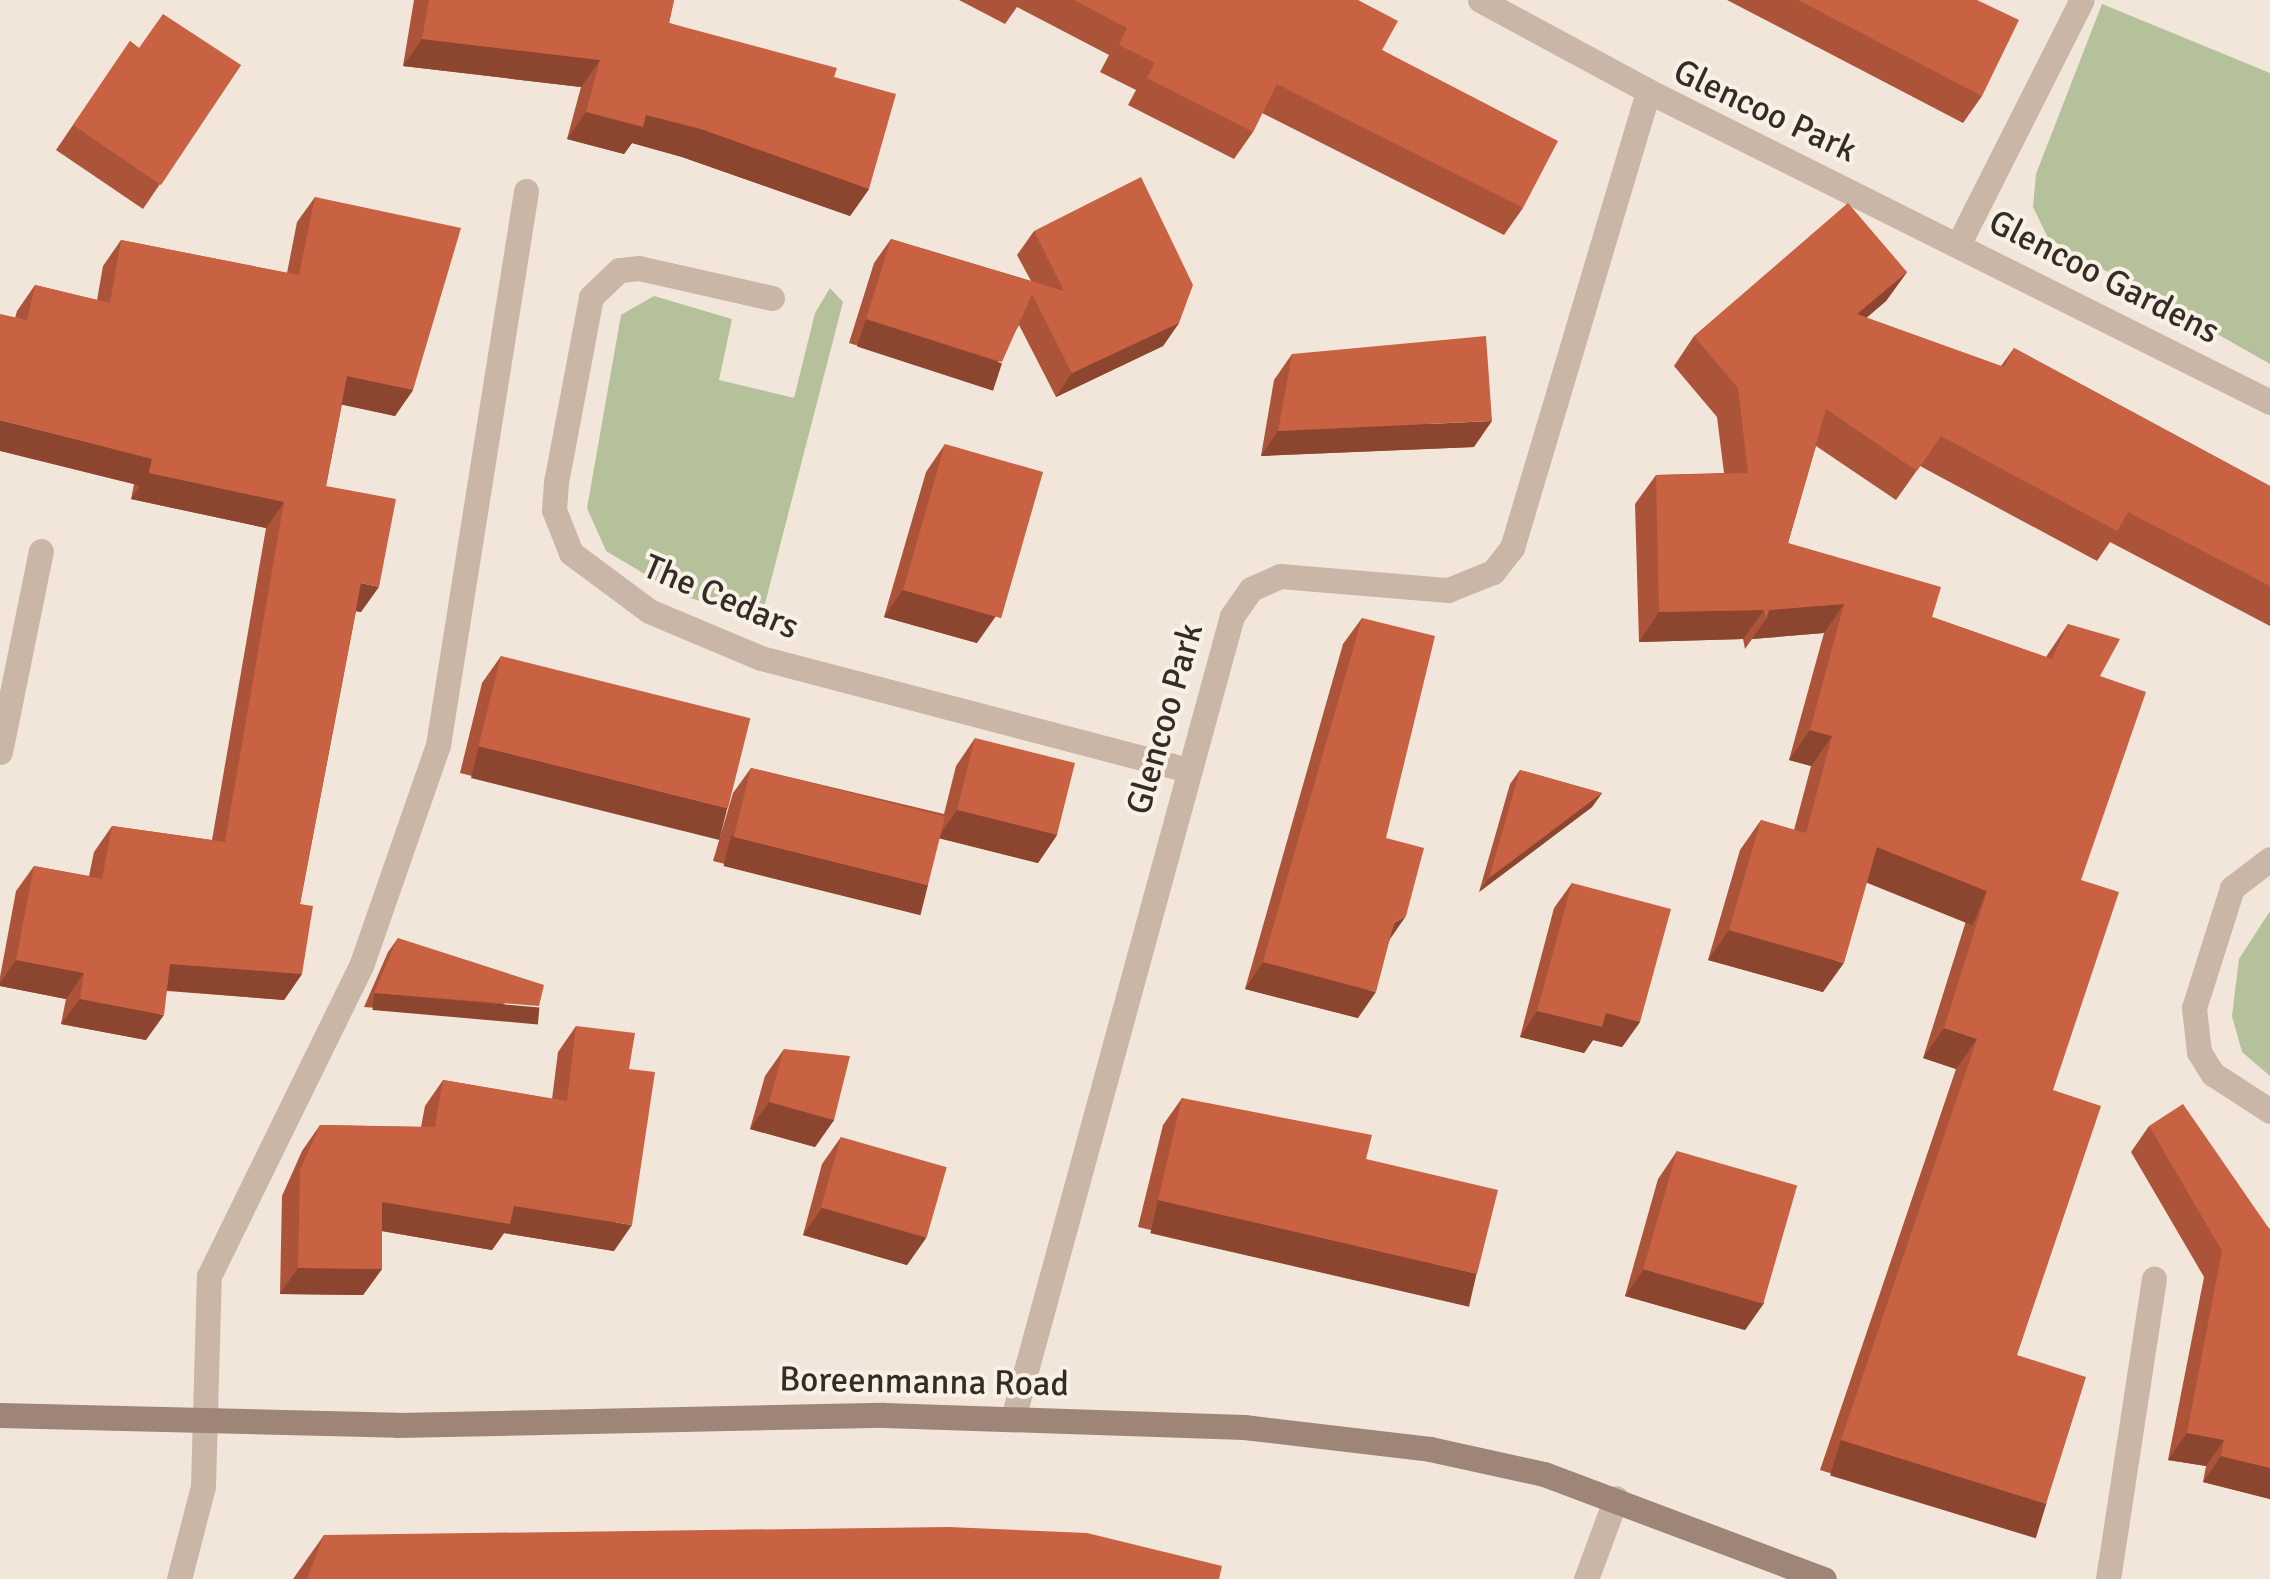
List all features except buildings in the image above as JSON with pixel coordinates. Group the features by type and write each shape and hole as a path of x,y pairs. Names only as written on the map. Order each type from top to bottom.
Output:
{"main road":[{"name":"Boreenmanna Road","path":"0,1415 205,1425 1156,1420 1430,1449 1616,1498 1824,1579"}],"street":[{"path":"1480,0 1648,91"},
{"path":"1958,242 2082,0"},
{"name":"Glencoo Park","path":"1013,1418 1185,769 1232,616 1251,590 1280,576 1320,574 1464,587 1493,572 1512,548 1648,91 1958,242"},
{"path":"179,1579 200,1502 214,1261 361,966 438,745 526,192"},
{"name":"Glencoo Gardens","path":"1958,242 2270,402"},
{"name":"The Cedars","path":"772,298 638,268 619,270 590,297 576,335 554,510 571,553 649,611 760,658 1185,769"},
{"path":"0,752 41,551"},
{"path":"2270,859 2232,888 2194,1008 2199,1052 2213,1074 2270,1111"},
{"path":"2108,1579 2154,1278"},
{"path":"1586,1579 1616,1498"}],"green space":[{"path":"2102,4 2270,73 2270,364 2048,238 2033,207 2036,174"},
{"path":"830,288 843,302 761,619 680,595 606,551 587,508 621,315 654,296 732,319 719,380 794,398 815,313"},
{"path":"2270,911 2270,1076 2242,1052 2232,1016 2239,959"}]}
